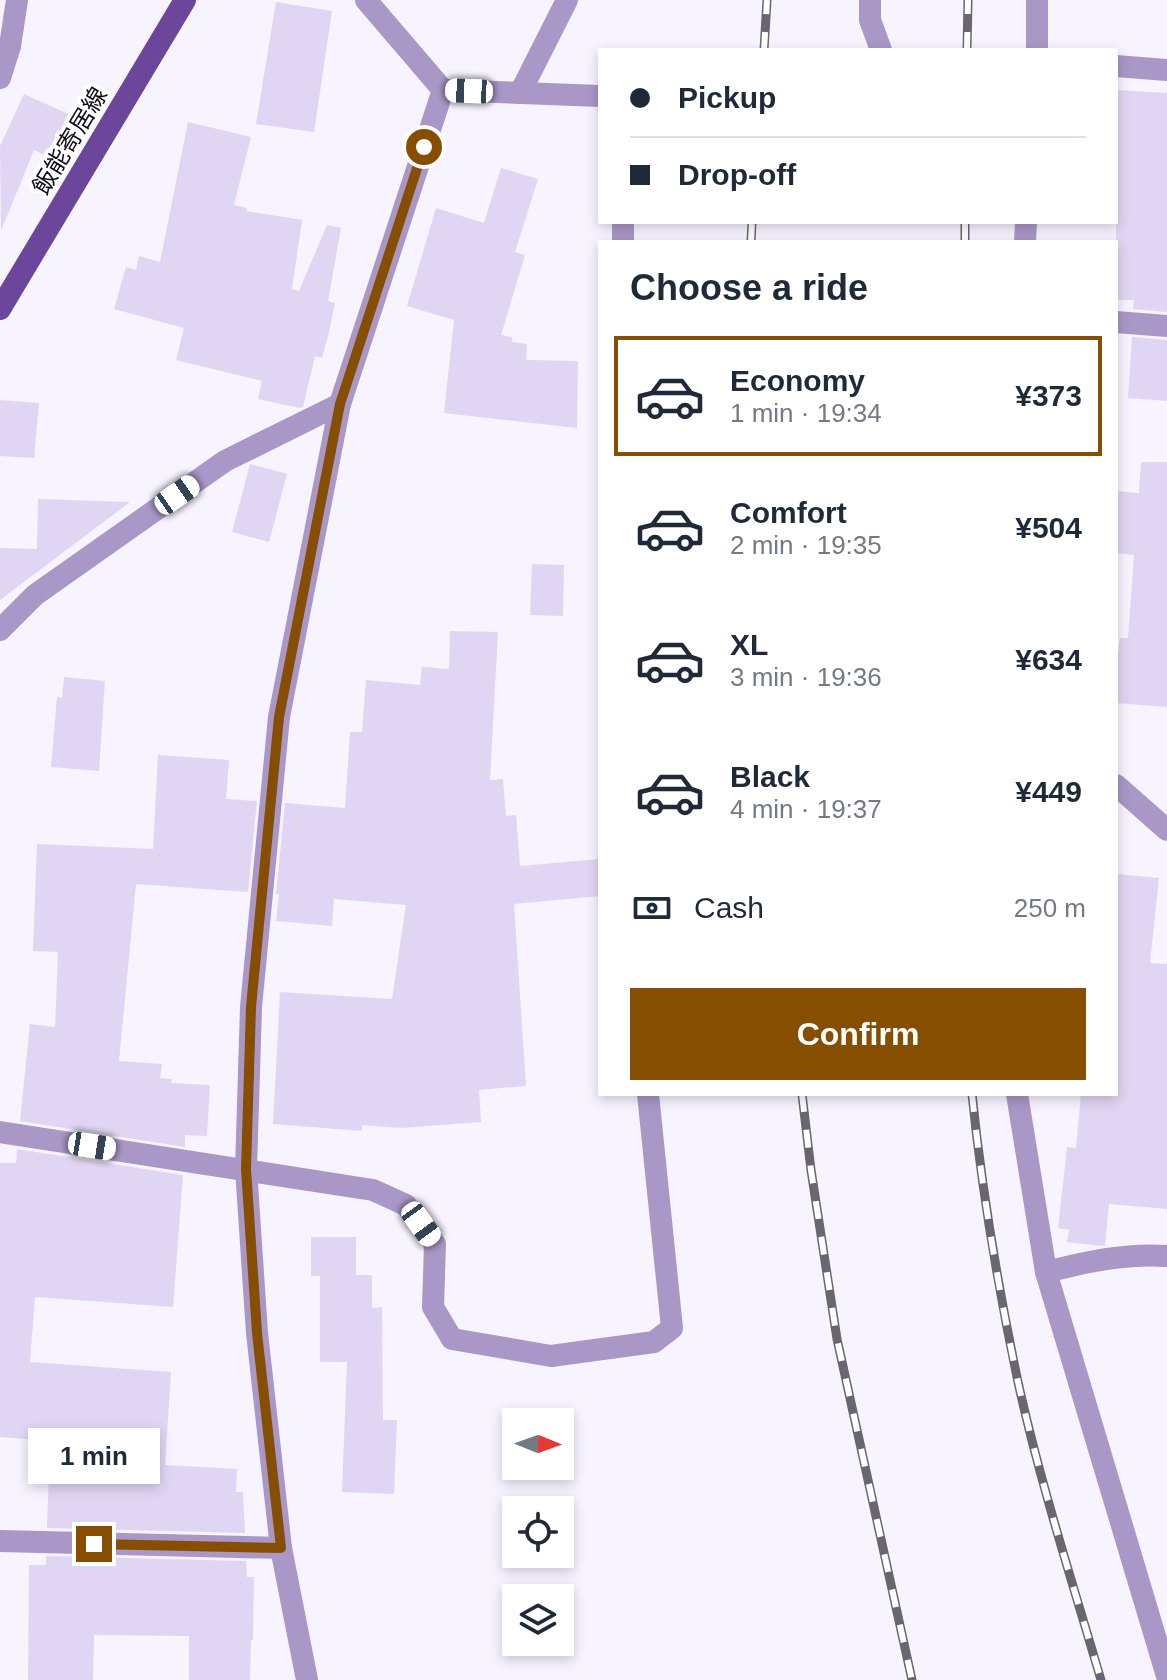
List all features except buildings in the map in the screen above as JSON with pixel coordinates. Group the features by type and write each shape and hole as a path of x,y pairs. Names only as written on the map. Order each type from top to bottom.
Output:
{"main road":[{"name":"飯能寄居線","path":"0,309 185,0"}],"street":[{"path":"0,78 10,46 17,0"},
{"path":"366,0 443,90 598,96"},
{"path":"520,93 567,0"},
{"path":"870,0 870,20 880,48"},
{"path":"1037,0 1037,48"},
{"path":"1118,66 1167,70"},
{"path":"307,1680 281,1548 257,1333 246,1169 251,1007 279,717 340,404 443,90"},
{"path":"1118,322 1167,326"},
{"path":"0,630 35,595 225,461 340,404"},
{"path":"1118,787 1167,830"},
{"path":"0,1132 373,1190 406,1205 435,1244 433,1307 452,1339 551,1356 654,1342 672,1328 648,1096"},
{"path":"1017,1096 1046,1272 1167,1676"},
{"path":"1046,1272 1093,1260 1167,1256"},
{"path":"0,1541 281,1548"}],"railway":[{"path":"764,48 767,0"},
{"path":"967,48 968,0"},
{"path":"751,240 752,224"},
{"path":"965,224 965,240"},
{"path":"802,1096 837,1339 912,1680"},
{"path":"972,1096 991,1239 1018,1382 1046,1494 1101,1680"}],"route":[{"path":"94,1544 281,1548 257,1333 246,1169 251,1007 279,717 340,404 424,147"}]}
